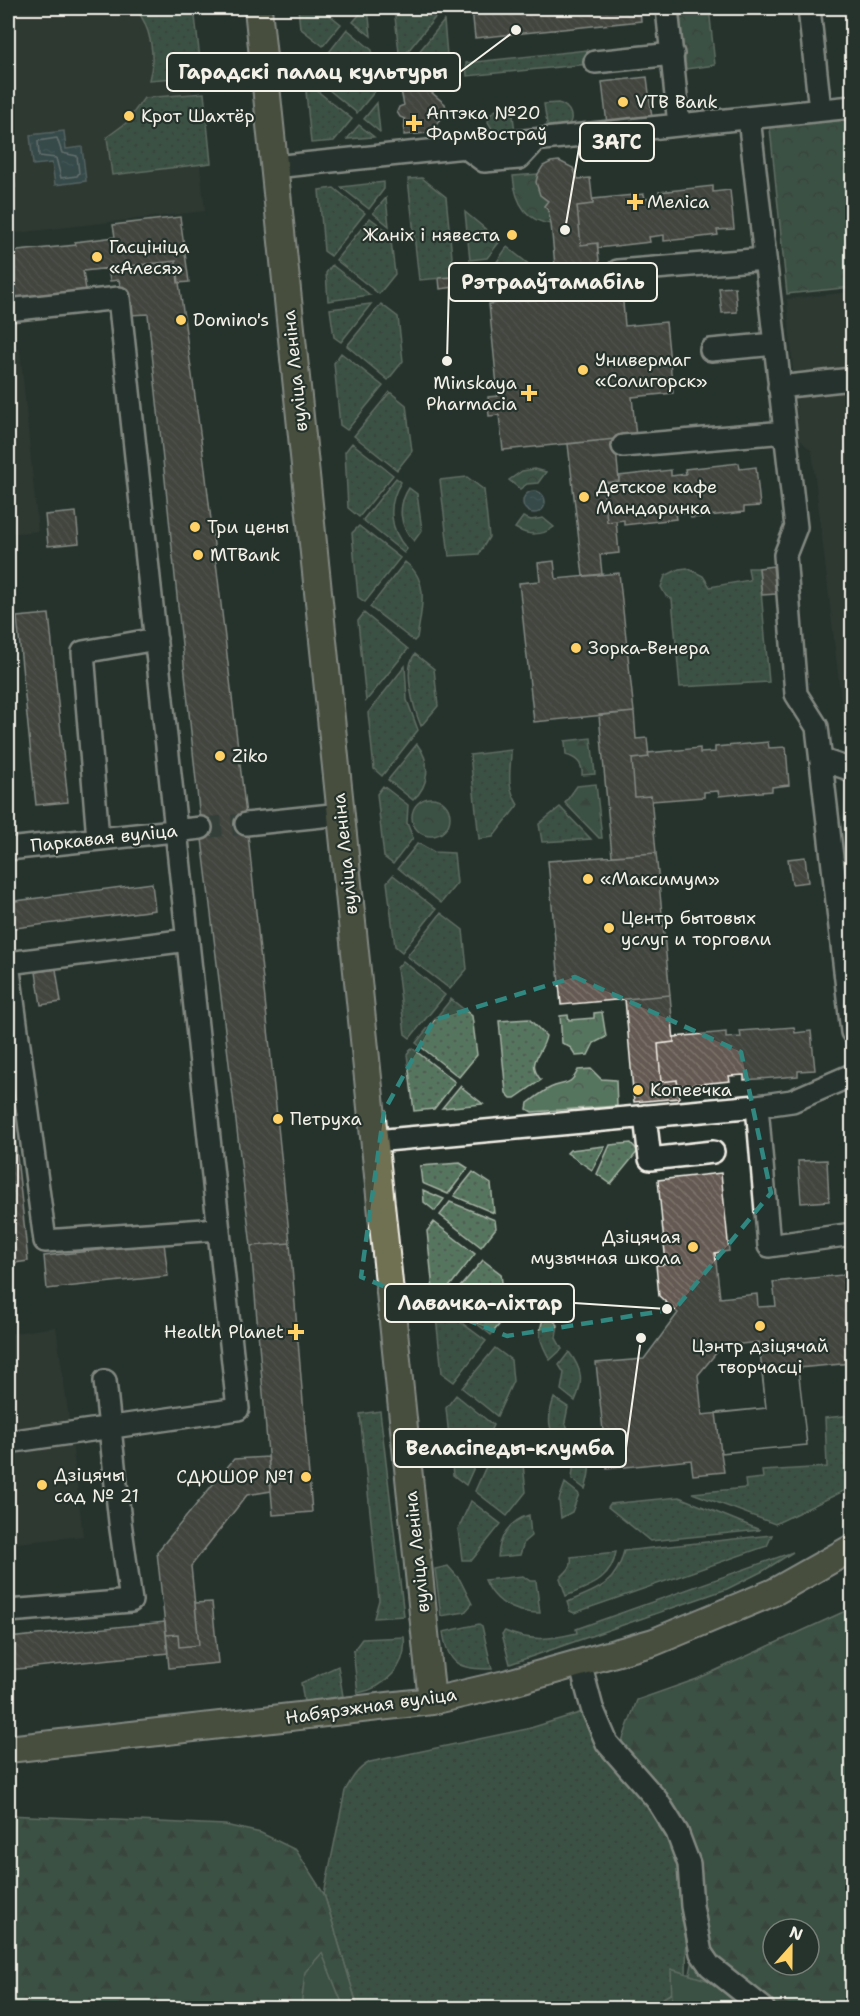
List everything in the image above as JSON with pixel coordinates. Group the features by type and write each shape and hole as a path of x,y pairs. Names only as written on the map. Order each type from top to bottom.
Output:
{"main road":[{"name":"вуліца Леніна","path":"258,8 432,1701"},
{"name":"Набярэжная вуліца","path":"8,1749 432,1701 505,1684 654,1642 774,1592 852,1548"}],"street":[{"path":"667,8 679,125"},
{"path":"809,8 820,110"},
{"path":"596,62 673,54"},
{"path":"274,167 852,107"},
{"path":"749,118 796,526 785,555 796,694 817,727 852,1032"},
{"path":"618,271 765,260"},
{"path":"8,310 119,298 238,1409 8,1442"},
{"path":"711,350 775,344"},
{"path":"779,387 852,379"},
{"path":"623,446 785,432"},
{"path":"98,839 83,652 156,639"},
{"path":"822,760 852,770"},
{"path":"246,824 341,814"},
{"name":"Паркавая вуліца","path":"8,849 201,828"},
{"path":"188,940 8,963 45,1241 219,1228"},
{"path":"375,1141 757,1106 792,1101 852,1075"},
{"path":"757,1106 769,1246 852,1234"},
{"path":"645,1116 650,1159 713,1152"},
{"path":"8,1611 131,1601 105,1381"},
{"path":"580,1663 592,1708 607,1743 657,1800 676,1832 689,1864 692,1906 701,1953 710,1966 763,2008"}],"highlighted area":[{"path":"575,977 741,1052 771,1193 675,1309 507,1336 361,1277 384,1111 434,1020"}],"shaded area":[{"path":"8,8 182,8 205,211 8,234"},
{"path":"852,292 852,741 846,742 812,451 799,439 787,299"},
{"path":"20,348 38,531 8,534 8,350"},
{"name":"Дзіцячы сад № 21","path":"56,1327 83,1536 8,1544 8,1334"}],"green space":[{"path":"135,8 194,8 202,76 149,80 152,62 151,42 145,24"},
{"path":"298,8 321,8 341,24 323,46 300,28"},
{"path":"365,8 368,8 371,36 353,22"},
{"path":"394,8 429,8 437,15 400,61"},
{"path":"679,8 709,8 715,65 686,69"},
{"path":"444,21 447,55 413,59"},
{"path":"347,29 372,50 373,63 316,69"},
{"path":"587,50 589,64 467,76 466,63"},
{"path":"374,75 376,90 357,113 317,80"},
{"path":"305,81 352,119 334,141 311,143"},
{"path":"204,93 211,163 112,175 107,137 126,123 144,98"},
{"path":"377,103 380,132 364,119"},
{"path":"558,103 569,110 570,122 563,128 548,130 544,104"},
{"path":"512,107 515,133 502,135 494,132 488,122 491,114 496,110"},
{"path":"852,119 852,287 787,294 770,128"},
{"path":"359,125 374,137 347,139"},
{"path":"538,174 538,189 548,201 544,206 548,210 551,224 534,219 528,214 516,193 513,176"},
{"path":"422,178 446,197 454,277 419,280 408,179"},
{"path":"384,182 384,189 369,209 341,187"},
{"path":"334,188 365,213 331,256 324,251 319,190"},
{"path":"386,198 389,226 373,213"},
{"path":"465,212 500,241 487,258 470,260"},
{"path":"370,218 390,233 395,274 379,294 336,260"},
{"path":"507,247 541,274 543,288 496,293 494,266"},
{"path":"332,265 370,295 328,301 326,273"},
{"path":"371,304 341,342 334,337 330,309"},
{"path":"381,304 398,317 403,361 388,380 347,346"},
{"path":"341,353 383,386 347,430 340,425 334,363"},
{"path":"390,392 406,405 412,451 397,470 354,436"},
{"path":"352,443 393,475 359,517 348,508 345,452"},
{"path":"535,469 546,472 538,483 527,484 520,489 509,480 522,471"},
{"path":"467,477 484,490 489,537 479,554 449,556 440,480"},
{"path":"396,478 401,482 396,490 392,517 396,534 407,549 404,553 363,520"},
{"path":"409,488 417,494 422,530 414,541 405,529 401,516 405,495"},
{"path":"523,517 531,520 543,518 554,527 535,534 525,532 515,528"},
{"path":"359,526 400,558 365,602 358,597 352,533"},
{"path":"405,562 413,570 421,587 420,617 417,638 414,641 370,607"},
{"path":"687,568 703,576 710,587 750,580 748,568 759,568 769,682 680,687 672,599 666,596 661,587 665,576"},
{"path":"364,613 408,649 366,701 358,621"},
{"path":"415,654 434,669 438,706 421,726 415,710 409,679 409,669"},
{"path":"405,666 407,700 418,730 382,776 374,769 368,713"},
{"path":"591,738 595,774 582,775 578,762 566,755 565,741"},
{"path":"417,744 425,758 427,773 423,787 413,800 388,780"},
{"path":"511,750 510,784 518,805 493,837 479,839 470,755"},
{"path":"596,784 602,838 599,838 565,803 577,786"},
{"path":"383,786 408,805 407,823 413,838 393,864 384,857 377,794"},
{"path":"431,798 445,803 450,817 445,831 431,836 417,831 412,817 417,803"},
{"path":"560,807 591,839 542,842 539,824"},
{"path":"418,843 434,852 454,853 457,883 441,903 398,868"},
{"path":"393,875 436,909 402,952 395,946 387,882"},
{"path":"441,913 463,930 467,969 450,989 407,956"},
{"path":"403,961 445,995 410,1038 405,1034 397,968"},
{"path":"451,999 472,1016 477,1055 459,1077 416,1043"},
{"path":"602,1012 606,1037 594,1043 588,1055 576,1056 571,1048 562,1043 560,1016 568,1015 569,1020 594,1018 594,1013"},
{"path":"529,1019 546,1036 535,1062 536,1073 541,1080 515,1098 511,1098 506,1093 499,1021"},
{"path":"412,1048 455,1082 434,1109 414,1111 407,1054"},
{"path":"591,1069 601,1079 616,1080 617,1106 532,1112 527,1109 528,1103 541,1093 569,1082 578,1070"},
{"path":"460,1086 483,1104 442,1108"},
{"path":"631,1143 638,1151 611,1184 597,1174 610,1145"},
{"path":"605,1146 592,1170 567,1153 570,1150"},
{"path":"460,1163 468,1168 448,1194 422,1183 420,1166"},
{"path":"473,1172 491,1184 494,1213 454,1196"},
{"path":"423,1190 444,1199 435,1211 424,1202"},
{"path":"450,1202 495,1220 496,1228 481,1247 440,1215"},
{"path":"434,1222 475,1254 442,1296 433,1290 427,1231"},
{"path":"483,1260 501,1274 506,1316 491,1335 448,1301"},
{"path":"443,1309 486,1341 454,1382 442,1373 436,1317"},
{"path":"545,1313 558,1325 556,1338 562,1349 550,1360 540,1337"},
{"path":"495,1348 511,1360 513,1381 497,1416 462,1388"},
{"path":"569,1352 577,1364 580,1375 580,1387 575,1401 561,1390 564,1373 559,1365"},
{"path":"456,1395 493,1425 466,1485 453,1475 446,1408"},
{"path":"554,1398 568,1407 565,1422 571,1436 562,1448 553,1436 550,1424 550,1412"},
{"path":"380,1411 404,1616 374,1618 379,1600 360,1414"},
{"path":"852,1415 852,1487 775,1524 692,1493 746,1488 745,1480 763,1478 762,1471 827,1467 825,1418"},
{"path":"502,1431 521,1446 526,1492 507,1516 475,1491"},
{"path":"579,1440 587,1450 590,1463 585,1489 572,1479 574,1461 569,1452"},
{"path":"565,1483 579,1494 572,1512 561,1518 559,1500"},
{"path":"679,1497 760,1530 650,1541 608,1507 610,1504"},
{"path":"471,1501 501,1524 472,1560 462,1560 458,1529"},
{"path":"529,1515 531,1536 524,1542 520,1555 498,1557 500,1543 506,1531 516,1521"},
{"path":"772,1535 767,1546 574,1613 570,1611 567,1602 596,1590 610,1579 616,1572 624,1551"},
{"path":"616,1552 604,1576 591,1585 566,1596 560,1578 570,1566 571,1557"},
{"path":"793,1552 763,1571 727,1589 510,1664 502,1634 505,1631 532,1638 559,1637 577,1633 576,1629"},
{"path":"448,1566 460,1580 472,1604 465,1612 441,1616 435,1569"},
{"path":"523,1576 530,1581 536,1581 540,1613 531,1613 506,1606 494,1595 485,1580"},
{"path":"852,1608 852,2008 702,2008 688,1984 698,1934 697,1866 621,1744 637,1700 697,1679"},
{"path":"479,1624 482,1626 492,1669 472,1668 457,1663 452,1659 445,1643 443,1632"},
{"path":"404,1637 402,1657 393,1674 377,1686 358,1693 353,1651 362,1639"},
{"path":"338,1666 343,1696 304,1702 301,1683"},
{"path":"586,1711 647,1796 675,1852 680,1867 685,1901 686,1985 646,2008 358,2008 324,1894 345,1791 355,1774 370,1762 527,1729"},
{"path":"8,1815 225,1825 261,1833 296,1850 324,1894 358,2008 8,2008"},
{"path":"322,1953 344,2008 301,2008 305,1972"},
{"path":"671,1969 710,1981 742,2008 667,2008 672,2004"},
{"path":"686,1985 699,2008 646,2008"}],"water":[{"path":"64,131 66,149 82,147 86,181 55,185 52,163 33,165 30,135"},
{"path":"534,491 542,494 545,502 542,510 534,513 526,510 523,502 526,494"}],"building":[{"path":"472,8 640,8 641,21 475,38"},
{"path":"647,77 652,118 607,124 602,82"},
{"path":"400,86 425,87 445,104 447,112 429,133 404,135 405,119 397,112 399,107 404,105"},
{"path":"8,133 10,133 15,187 8,188"},
{"path":"559,161 573,168 578,179 590,178 593,204 577,206 581,245 597,243 603,293 558,297 551,224 548,210 544,206 548,201 540,195 536,182 543,166"},
{"path":"713,186 713,192 730,190 734,229 717,230 718,235 664,241 664,235 649,237 650,242 598,248 598,243 581,245 577,206 593,204 593,199 644,194 645,199 660,197 659,192"},
{"name":"Гасцініца «Алеся»","path":"180,217 189,282 178,283 176,261 83,271 86,290 8,299 8,252 76,245 75,242 115,237 113,225"},
{"path":"176,261 204,461 246,815 290,1243 251,1246 202,839 148,314 129,315 119,280 110,281 108,268"},
{"path":"454,277 455,287 440,289 439,278"},
{"path":"735,287 737,312 722,313 719,288"},
{"name":"Универмаг «Солигорск»","path":"622,291 625,326 666,322 673,393 632,397 636,437 503,450 499,415 489,416 488,397 498,396 489,304"},
{"path":"615,439 619,481 603,483 607,522 616,521 619,553 600,555 602,574 583,576 568,444"},
{"path":"739,463 740,469 756,467 760,506 744,507 744,512 691,518 690,512 675,514 676,519 624,525 624,520 607,522 603,483 619,481 619,476 671,470 671,476 686,474 685,469"},
{"path":"76,512 79,543 48,546 45,515"},
{"name":"Зорка-Венера","path":"554,561 556,579 619,573 634,712 534,722 519,583 540,581 538,563"},
{"path":"773,566 776,594 762,595 759,568"},
{"path":"49,614 68,802 36,805 17,617"},
{"path":"634,712 636,739 647,738 649,757 632,759 635,797 651,796 656,853 612,856 599,715"},
{"path":"768,742 769,748 786,747 789,785 772,787 772,791 719,796 718,791 704,792 704,797 652,801 651,796 635,797 632,759 649,757 648,753 700,748 700,753 715,752 715,747"},
{"name":"Центр бытовых услуг и торговли","path":"656,853 670,995 561,1005 548,861"},
{"path":"805,857 808,882 792,884 788,859"},
{"path":"152,883 155,910 8,929 8,902"},
{"path":"56,969 61,1002 41,1005 36,972"},
{"path":"670,995 674,1042 658,1044 661,1082 677,1080 679,1098 634,1102 625,999"},
{"path":"794,1027 795,1033 811,1031 815,1070 798,1071 798,1076 744,1080 744,1075 729,1076 730,1081 678,1086 677,1080 661,1082 658,1044 674,1042 674,1037 726,1032 726,1038 741,1037 740,1031"},
{"path":"8,1071 28,1261 8,1264"},
{"path":"827,1160 829,1201 801,1203 798,1161"},
{"name":"Цэнтр дзіцячай творчасці","path":"721,1173 729,1251 715,1253 720,1298 757,1294 758,1307 776,1306 773,1282 852,1274 852,1363 798,1368 807,1445 721,1453 724,1472 693,1475 691,1460 607,1469 596,1363 644,1359 678,1313 659,1296 656,1265 666,1264 658,1180","holes":["759,1342 766,1408 702,1415 698,1375 722,1346"]},
{"path":"164,1243 168,1276 47,1289 44,1256"},
{"path":"290,1243 312,1512 273,1515 251,1246"},
{"path":"798,1368 807,1445 721,1453 716,1413 766,1408 762,1374"},
{"path":"268,1457 271,1491 247,1495 191,1566 199,1645 179,1647 178,1634 166,1635 157,1552 234,1459"},
{"path":"212,1602 218,1663 169,1668 166,1635 178,1634 179,1647 199,1645 195,1603"},
{"path":"165,1622 168,1653 8,1670 8,1638"}],"tunnel":[{"path":"201,828 246,824"}],"place":[{"name":"Гарадскі палац культуры","path":"516,30"},
{"name":"VTB Bank","path":"623,102"},
{"name":"Крот Шахтёр","path":"129,116"},
{"name":"Аптэка №20 ФармВостраў","path":"414,123"},
{"name":"Меліса","path":"635,202"},
{"name":"ЗАГС","path":"565,230"},
{"name":"Жаніх і нявеста","path":"512,235"},
{"name":"Гасцініца «Алеся»","path":"97,257"},
{"name":"Domino's","path":"181,320"},
{"name":"Рэтрааўтамабіль","path":"447,361"},
{"name":"Универмаг «Солигорск»","path":"583,370"},
{"name":"Minskaya Pharmacia","path":"529,393"},
{"name":"Детское кафе Мандаринка","path":"584,497"},
{"name":"Три цены","path":"195,527"},
{"name":"MTBank","path":"198,555"},
{"name":"Зорка-Венера","path":"576,648"},
{"name":"Ziko","path":"220,756"},
{"name":"«Максимум»","path":"588,879"},
{"name":"Центр бытовых услуг и торговли","path":"609,928"},
{"name":"Копеечка","path":"638,1090"},
{"name":"Петруха","path":"278,1119"},
{"name":"Дзіцячая музычная школа","path":"693,1247"},
{"name":"Лавачка-ліхтар","path":"667,1309"},
{"name":"Цэнтр дзіцячай творчасці","path":"760,1326"},
{"name":"Health Planet","path":"296,1332"},
{"name":"Веласіпеды-клумба","path":"641,1338"},
{"name":"СДЮШОР №1","path":"306,1477"},
{"name":"Дзіцячы сад № 21","path":"42,1485"}]}
